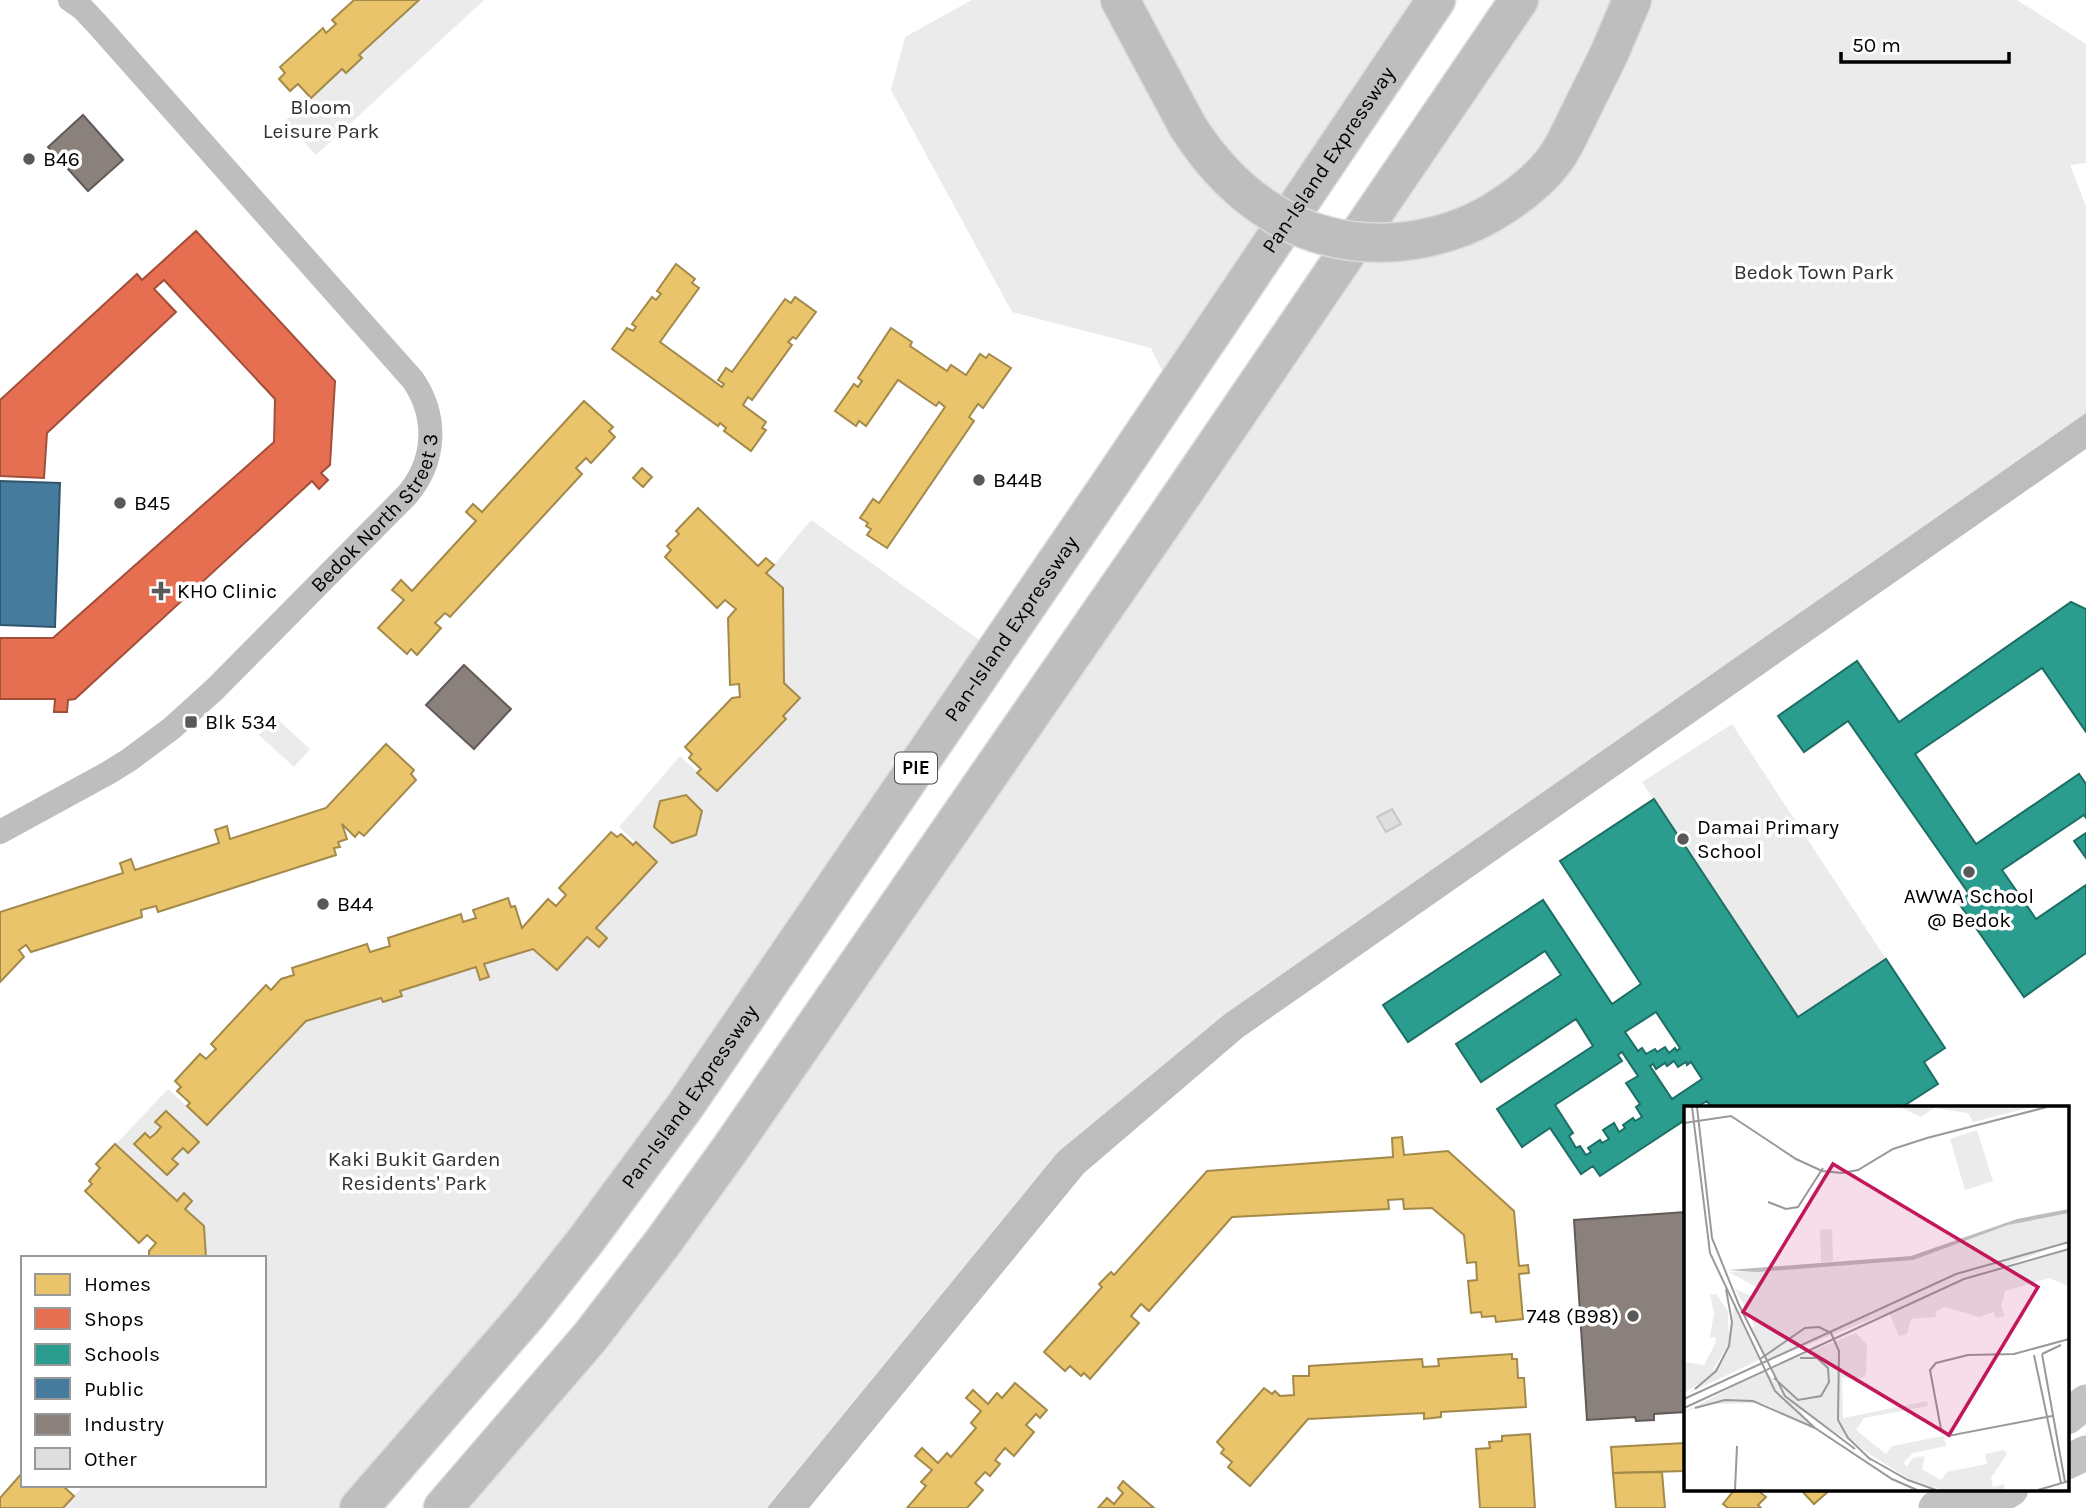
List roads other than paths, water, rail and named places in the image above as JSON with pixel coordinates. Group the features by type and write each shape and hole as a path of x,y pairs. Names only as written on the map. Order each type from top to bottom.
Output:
{"highway":[{"path":"1120,0 1188,127 1219,169 1237,187 1288,222 1320,235 1366,242 1408,241 1455,230 1482,219 1529,186 1550,166 1565,143 1632,0"},
{"name":"Pan-Island Expressway","path":"359,1508 529,1312 586,1240 685,1105 1114,478 1436,0"},
{"path":"443,1508 591,1336 664,1241 1161,526 1519,0"}],"main road":[{"path":"2068,1416 2086,1402"},
{"path":"2068,1433 2086,1425"},
{"path":"2068,1462 2086,1453"},
{"path":"1936,1508 1962,1490"},
{"path":"1980,1508 2009,1490"}],"street":[{"name":"Bedok North Street 3","path":"0,832 129,760 194,708 407,495 425,466 431,438 426,404 413,380 98,25 70,0"}],"place":[{"name":"B46","path":"29,159"},
{"name":"B44B","path":"979,480"},
{"name":"B45","path":"120,503"},
{"name":"KHO Clinic","path":"161,591"},
{"name":"Blk 534","path":"191,722"},
{"name":"Damai Primary School","path":"1683,839"},
{"name":"AWWA School @ Bedok","path":"1969,872"},
{"name":"B44","path":"323,904"},
{"name":"748 (B98)","path":"1633,1316"}],"park label":[{"name":"Bloom Leisure Park","path":"321,119"},
{"name":"Bedok Town Park","path":"1814,272"},
{"name":"Kaki Bukit Garden Residents' Park","path":"414,1171"}]}
